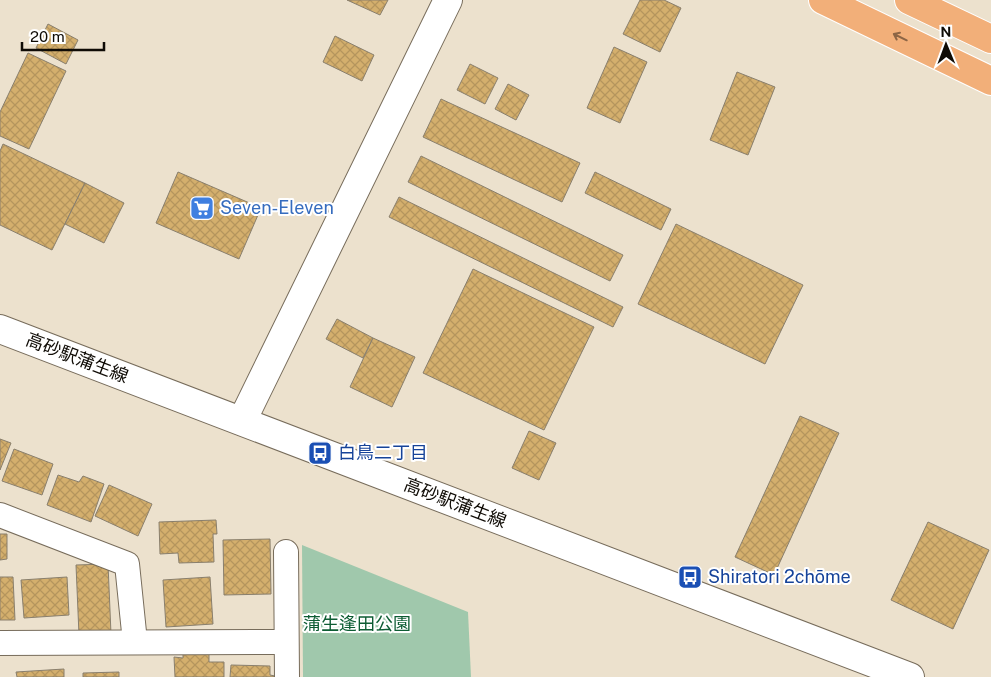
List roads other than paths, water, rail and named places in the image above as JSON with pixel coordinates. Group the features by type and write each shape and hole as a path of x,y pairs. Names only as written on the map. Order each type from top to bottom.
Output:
{"main road":[{"path":"823,0 991,81"},
{"path":"909,0 991,39"}],"street":[{"path":"242,421 448,0"},
{"name":"高砂駅蒲生線","path":"0,329 910,677"},
{"path":"0,515 127,564 135,642"},
{"path":"286,552 287,677"},
{"path":"0,643 286,642"}],"place":[{"name":"Seven-Eleven","path":"202,208"},
{"name":"白鳥二丁目","path":"320,453"},
{"name":"Shiratori 2chōme","path":"690,577"}],"park label":[{"name":"蒲生逢田公園","path":"357,624"}]}
